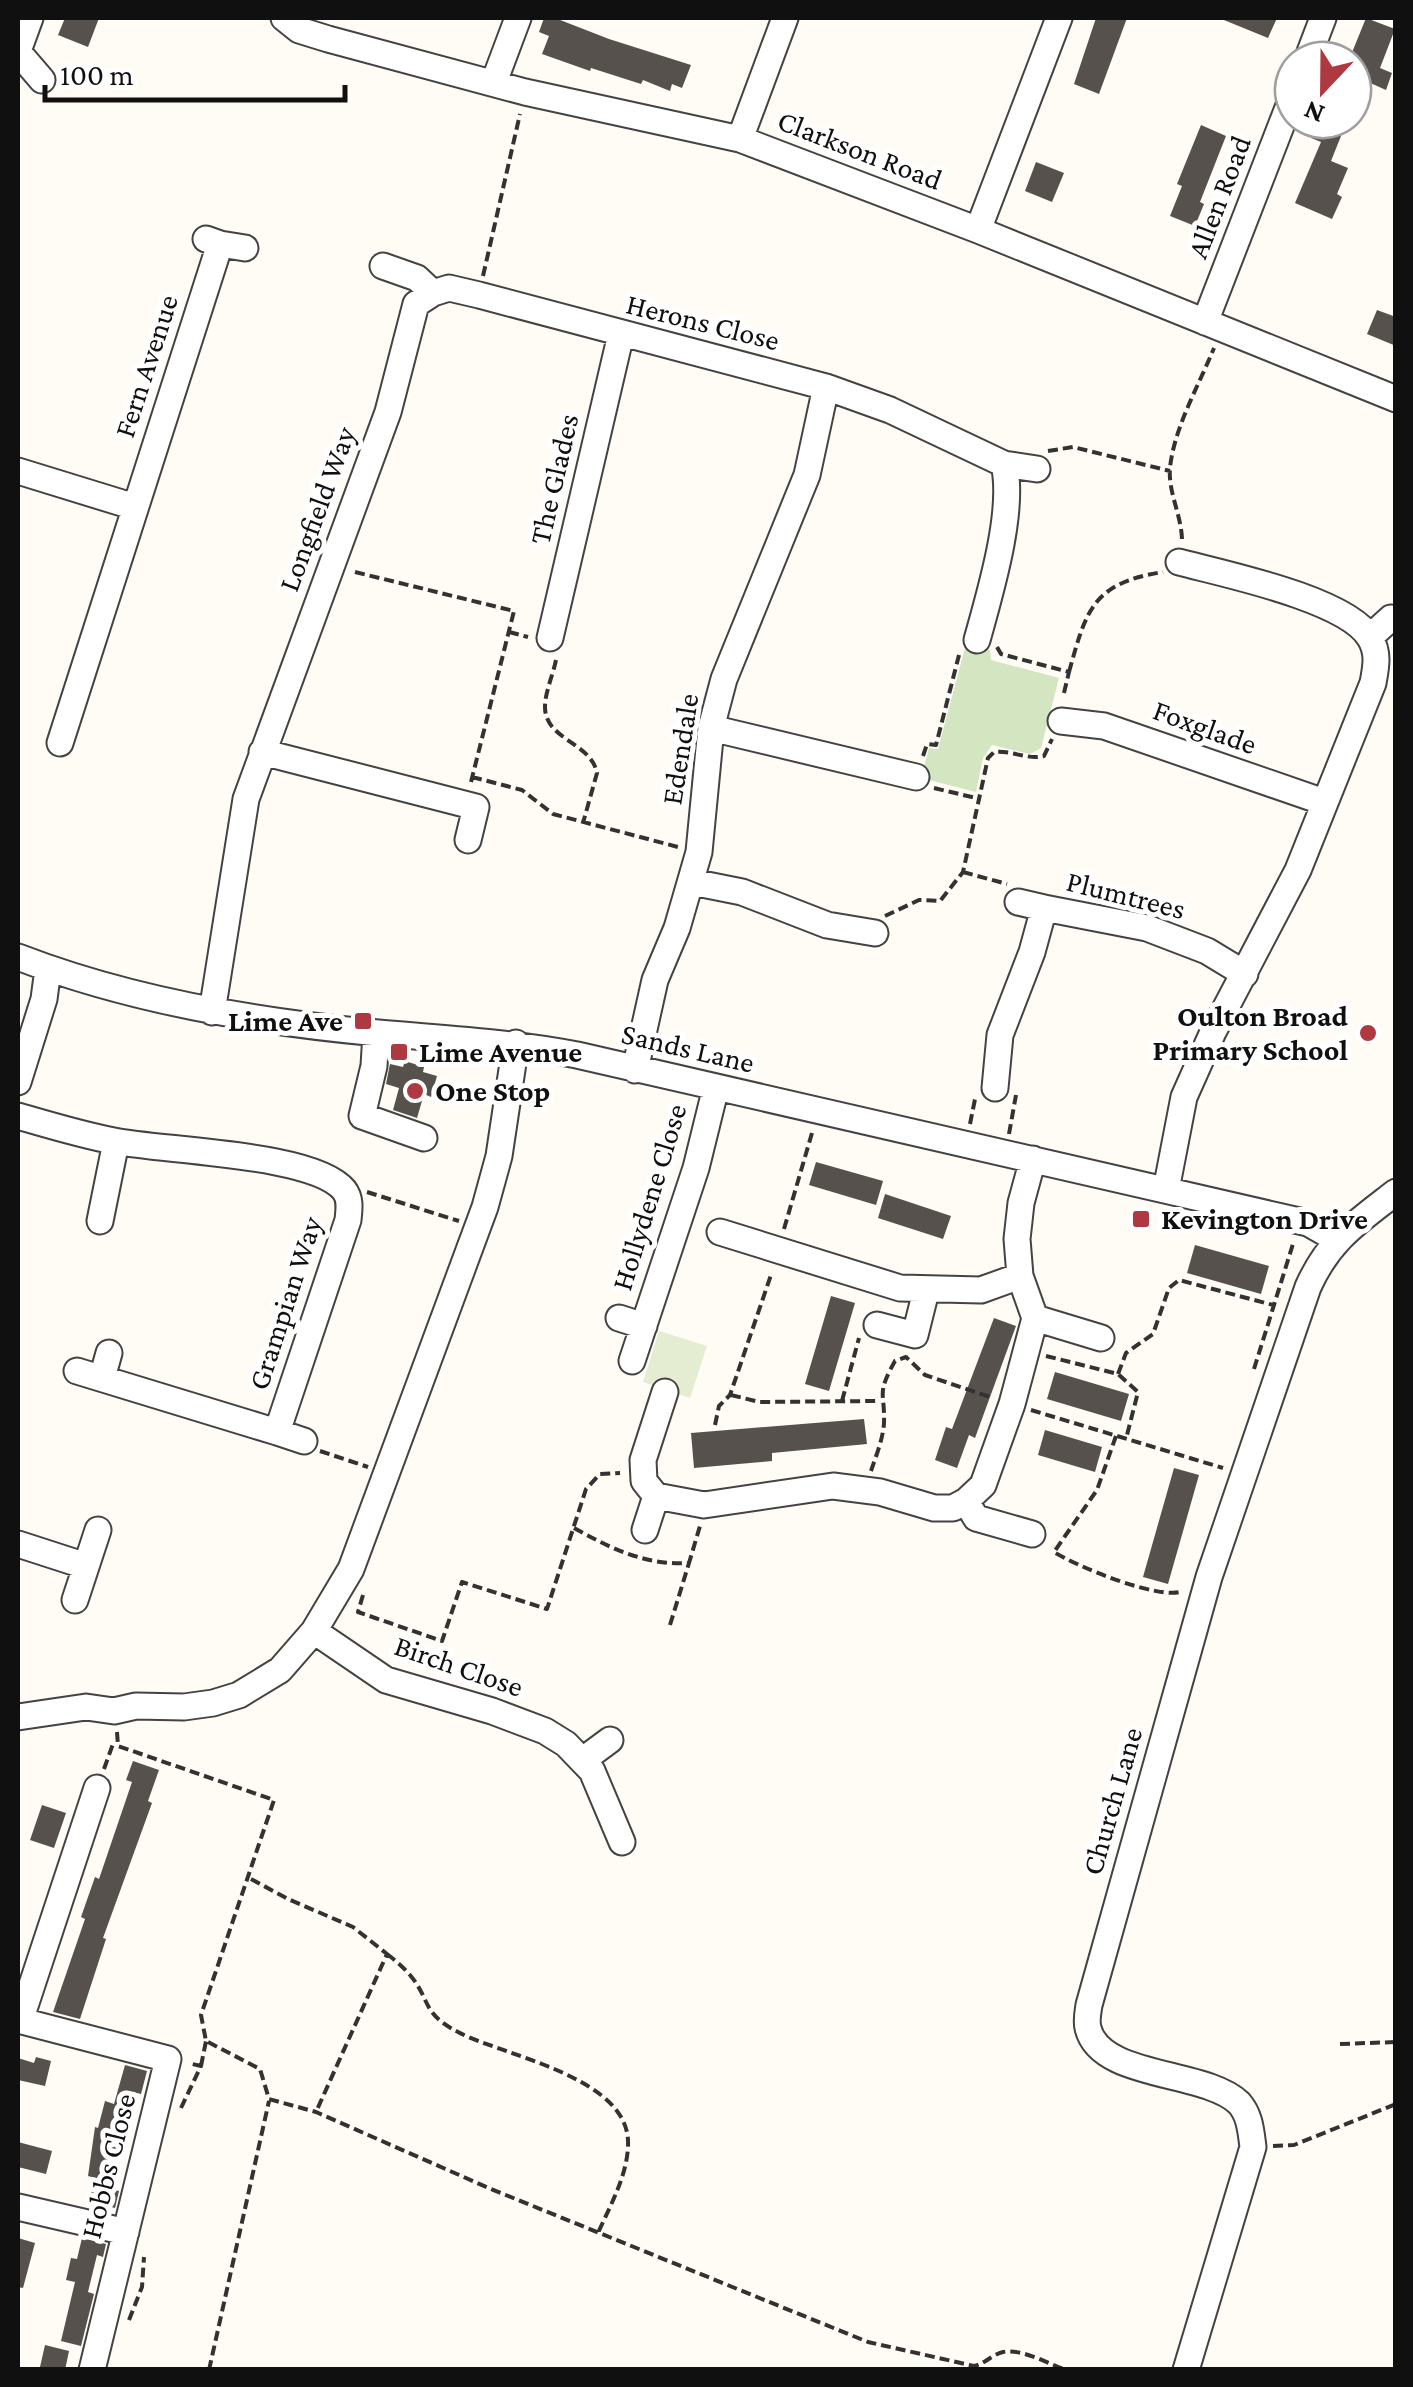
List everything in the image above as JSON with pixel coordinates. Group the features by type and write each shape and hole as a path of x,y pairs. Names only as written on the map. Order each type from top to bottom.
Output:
{"street":[{"path":"30,18 18,51 42,80"},
{"name":"Clarkson Road","path":"284,18 298,30 328,40 525,92 740,139 978,230 1396,399"},
{"path":"494,82 518,18"},
{"path":"740,139 785,18"},
{"path":"978,230 1059,18"},
{"name":"Allen Road","path":"1213,326 1277,140"},
{"name":"Fern Avenue","path":"60,743 134,507 224,244"},
{"name":"Herons Close","path":"383,266 417,278 433,293 449,288 479,295 826,387 890,410 1004,464 1037,470"},
{"name":"Longfield Way","path":"212,1012 246,800 388,412 416,304 433,293"},
{"name":"The Glades","path":"550,638 621,334"},
{"name":"Edendale","path":"636,1070 656,980 699,852 711,728 724,679 807,475 826,387"},
{"path":"978,640 996,571 1008,481 1004,464"},
{"path":"18,471 134,507"},
{"path":"1166,1190 1184,1097 1213,1032 1298,870 1373,683 1378,659 1370,637 1350,617 1289,593 1179,562"},
{"path":"1370,637 1391,618"},
{"name":"Foxglade","path":"1061,721 1104,726 1324,802"},
{"path":"711,728 916,777"},
{"path":"262,752 476,808 468,840"},
{"path":"692,882 742,892 827,925 875,932"},
{"name":"Plumtrees","path":"1018,902 1147,928 1207,951 1246,974"},
{"name":"Plumtrees","path":"995,1088 1000,1036 1044,908"},
{"name":"Sands Lane","path":"18,958 212,1012 376,1033 516,1043 1308,1223 1336,1238"},
{"path":"18,1082 44,999 48,969"},
{"path":"376,1033 374,1066 362,1116 424,1138"},
{"path":"18,1716 86,1707 114,1711 136,1706 184,1708 213,1703 238,1695 280,1670 314,1631 351,1569 478,1227 499,1156 516,1043"},
{"name":"Hollydene Close","path":"632,1361 696,1168 716,1087"},
{"name":"Grampian Way","path":"18,1116 116,1142 234,1154 321,1175 343,1189 350,1203 348,1220 277,1432"},
{"path":"100,1221 116,1142"},
{"path":"650,1489 704,1505 833,1486 934,1508 953,1508 966,1501 983,1485 1012,1404 1035,1318 1020,1276 1018,1239 1021,1204 1032,1159"},
{"name":"Church Lane","path":"1253,2147 1250,2122 1240,2104 1222,2092 1112,2058 1095,2044 1087,2026 1089,2005 1210,1577 1308,1287 1320,1259 1336,1238 1396,1192"},
{"path":"720,1232 828,1263 887,1285 926,1291 981,1290 1020,1276"},
{"path":"869,1329 915,1335 926,1291"},
{"name":"Hollydene Close","path":"619,1318 644,1326"},
{"path":"1035,1318 1101,1338"},
{"name":"Grampian Way","path":"110,1353 89,1375 304,1441"},
{"path":"646,1530 650,1489 643,1460 665,1392"},
{"path":"966,1501 976,1518 1032,1534"},
{"path":"75,1600 98,1530"},
{"path":"18,1544 86,1566"},
{"name":"Birch Close","path":"314,1631 386,1680 492,1710 544,1731 592,1771 622,1842"},
{"path":"583,1760 610,1740"},
{"path":"19,2020 49,1899 97,1788"},
{"name":"Hobbs Close","path":"19,2020 168,2059 92,2370"},
{"path":"1186,2370 1253,2147"},
{"path":"18,2207 126,2232"}],"path":[{"path":"479,295 525,92"},
{"path":"875,932 884,917 919,900 940,901 963,872 988,758 994,752 1006,750 1034,758 1044,756 1061,721 1059,710 1089,607 1112,590 1151,574 1171,571 1179,562 1181,518 1170,470 1213,326"},
{"path":"1037,470 1043,452 1073,447 1170,470"},
{"path":"331,566 514,611 465,804"},
{"path":"980,798 922,785 916,777 926,744 936,745 963,636 996,645 1000,654 1070,672"},
{"path":"550,638 560,646 545,708 548,721 555,731 587,753 597,773 584,823"},
{"path":"472,776 522,790 553,814 699,852"},
{"path":"963,872 1013,886 1018,902"},
{"path":"965,1145 977,1091 995,1088 1018,1096 1004,1153"},
{"path":"343,1189 478,1227"},
{"path":"1252,1378 1294,1239"},
{"path":"1118,1374 1126,1353 1154,1334 1169,1288 1180,1280 1274,1305"},
{"path":"842,1401 869,1329"},
{"path":"1026,1352 1118,1374 1138,1392 1126,1439"},
{"path":"865,1490 884,1422 880,1401 883,1382 895,1361 906,1358 925,1375 1224,1469"},
{"path":"714,1425 719,1406 730,1395 759,1402 880,1401"},
{"path":"1116,1436 1098,1490 1054,1552 1070,1563 1164,1594 1178,1594 1188,1588"},
{"path":"304,1441 306,1447 387,1473"},
{"path":"364,1594 358,1612 442,1641 462,1582 546,1610 586,1489 600,1474 622,1473 650,1489"},
{"path":"670,1625 689,1562"},
{"path":"97,1788 120,1724"},
{"path":"115,1737 118,1746 274,1800 204,2000 201,2015 206,2041 201,2066"},
{"path":"249,1878 354,1927 412,1976 430,2014 459,2033 551,2066 606,2099 621,2117 629,2144 620,2185 598,2233"},
{"path":"316,2112 387,1954"},
{"path":"206,2041 260,2069 270,2099 209,2370"},
{"path":"1340,2044 1396,2042"},
{"path":"270,2099 316,2112 598,2233 868,2342 974,2366 1012,2352 1066,2370"},
{"path":"1253,2147 1294,2145 1394,2106"}],"green space":[{"path":"966,644 990,650 991,660 1059,678 1041,748 1030,754 992,745 983,758 976,792 921,778 929,748 938,749"},
{"path":"659,1331 707,1346 690,1398 643,1382"}],"building":[{"path":"65,18 99,18 88,47 58,35"},
{"path":"544,18 555,18 691,65 682,88 672,84 670,91 643,80 641,84 542,54 549,36 539,32"},
{"path":"1096,18 1127,18 1099,94 1074,84"},
{"path":"1219,18 1277,18 1268,38"},
{"path":"1366,18 1395,29 1380,68 1392,73 1386,90 1373,84 1373,40 1357,40"},
{"path":"1201,125 1226,136 1200,202 1204,204 1195,226 1170,216 1182,186 1177,184"},
{"path":"1316,140 1339,140 1331,161 1348,168 1332,219 1295,203 1321,142"},
{"path":"1036,162 1064,173 1052,202 1025,191"},
{"path":"1377,310 1396,317 1396,346 1367,334"},
{"name":"One Stop","path":"405,1061 437,1076 431,1097 424,1094 417,1118 393,1110 399,1088 386,1084 390,1064 403,1067"},
{"path":"816,1162 883,1181 876,1205 809,1185"},
{"path":"885,1194 951,1216 943,1239 878,1218"},
{"path":"1195,1245 1269,1266 1261,1294 1187,1273"},
{"path":"831,1296 855,1303 829,1391 805,1384"},
{"path":"994,1318 1016,1326 975,1438 969,1435 957,1468 935,1460 946,1427 952,1429"},
{"path":"1055,1372 1129,1394 1121,1421 1047,1399"},
{"path":"864,1419 867,1444 772,1453 772,1461 694,1468 691,1433"},
{"path":"1045,1430 1102,1447 1095,1472 1038,1455"},
{"path":"1174,1468 1199,1475 1168,1584 1143,1577"},
{"path":"133,1761 159,1770 148,1801 152,1803 103,1938 106,1939 80,2019 53,2012 85,1919 81,1917 95,1877 99,1879 132,1782 126,1780"},
{"path":"42,1805 66,1813 54,1848 30,1840"},
{"path":"36,2057 51,2061 45,2086 18,2080 18,2058 34,2063"},
{"path":"125,2065 147,2071 141,2094 133,2092 122,2134 110,2189 119,2191 115,2208 89,2201 95,2178 88,2176 95,2127 98,2128 105,2101 114,2104"},
{"path":"18,2142 52,2151 46,2174 18,2167"},
{"path":"18,2238 35,2243 23,2288 18,2287"},
{"path":"82,2238 106,2244 103,2257 97,2255 88,2292 94,2294 81,2346 61,2341 75,2282 66,2280 71,2258 77,2259"},
{"path":"45,2345 69,2351 65,2370 40,2367"}],"place":[{"name":"Lime Ave","path":"363,1021"},
{"name":"Oulton Broad Primary School","path":"1368,1033"},
{"name":"Lime Avenue","path":"399,1052"},
{"name":"One Stop","path":"415,1091"},
{"name":"Kevington Drive","path":"1141,1219"}]}
